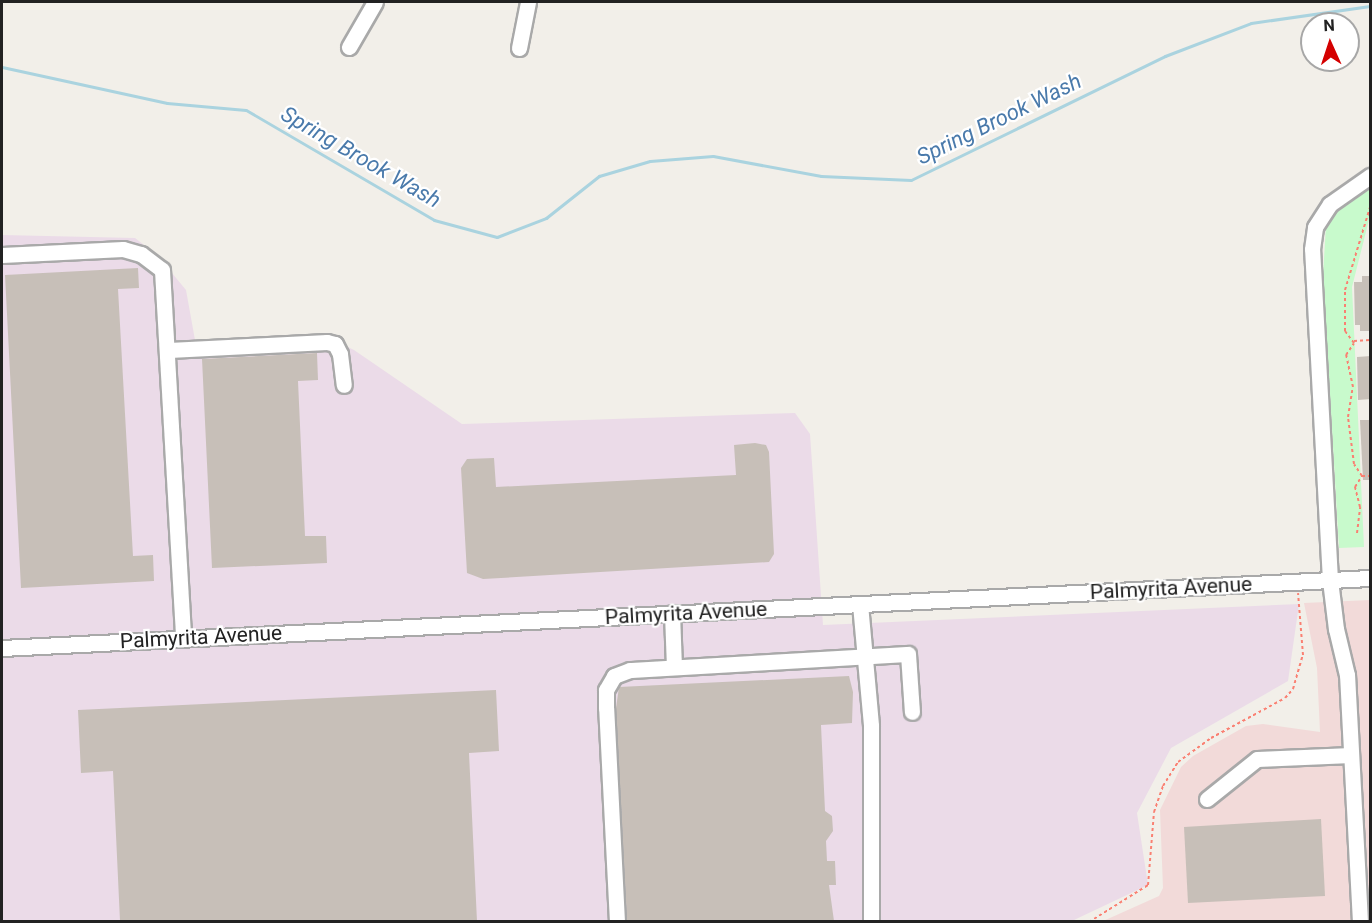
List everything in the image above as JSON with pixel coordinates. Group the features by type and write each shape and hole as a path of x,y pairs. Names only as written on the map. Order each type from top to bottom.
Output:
{"street":[{"path":"349,47 375,2"},
{"path":"519,48 528,2"},
{"path":"1360,921 1347,675 1335,629 1330,580 1312,249 1315,227 1330,204 1371,176"},
{"path":"2,255 123,249 141,254 165,275 183,638"},
{"path":"169,350 327,342 335,344 340,354 344,385"},
{"name":"Palmyrita Avenue","path":"2,648 1371,578"},
{"path":"860,604 871,726 871,921"},
{"path":"672,613 674,667"},
{"path":"618,921 606,690 615,676 630,670 908,654 912,712"},
{"path":"1207,799 1257,759 1351,755"}],"path":[{"path":"1354,341 1345,331 1345,290 1371,207"},
{"path":"1354,341 1371,340"},
{"path":"1354,341 1346,355 1353,387 1348,417 1354,464 1362,476"},
{"path":"1362,476 1371,476"},
{"path":"1357,533 1360,507 1355,486 1362,476"},
{"path":"1089,921 1148,885 1154,812 1163,786 1178,762 1211,738 1285,698 1293,689 1302,655 1297,581"}],"shaded area":[{"path":"2,235 135,238 157,255 186,290 195,340 321,334 354,350 462,424 795,413 810,434 823,625 1299,604 1288,681 1171,748 1137,813 1148,885 1074,920 2,922"},
{"path":"1370,600 1370,921 1101,922 1159,896 1163,888 1160,810 1181,767 1193,756 1246,726 1263,724 1320,732 1317,668 1304,603"}],"green space":[{"path":"1370,186 1370,216 1352,287 1364,547 1339,548 1323,276 1326,225 1342,204"}],"building":[{"path":"138,268 139,288 118,289 133,556 153,555 154,581 21,588 5,275"},
{"path":"1362,276 1371,276 1371,331 1360,331 1360,325 1355,325 1354,282 1362,282"},
{"path":"317,353 318,380 298,381 305,536 326,536 327,563 212,568 202,359"},
{"path":"1371,356 1371,399 1358,400 1357,357"},
{"path":"1360,420 1371,420 1371,480 1363,480"},
{"path":"755,443 766,445 769,452 774,554 769,562 483,579 467,573 461,468 467,459 494,458 496,487 736,475 734,445"},
{"path":"849,676 853,692 852,723 821,725 825,811 832,816 833,831 826,841 827,861 835,861 836,885 829,885 834,921 627,921 616,708 619,687"},
{"path":"496,690 499,751 469,753 477,921 120,921 113,771 81,773 78,710"},
{"path":"1321,819 1325,896 1188,903 1184,827"}],"waterway":[{"name":"Spring Brook Wash","path":"2,67 167,103 246,110 434,220 497,237 546,218 599,176 650,161 713,156 821,176 911,180 1165,56 1251,23 1370,6"}]}
